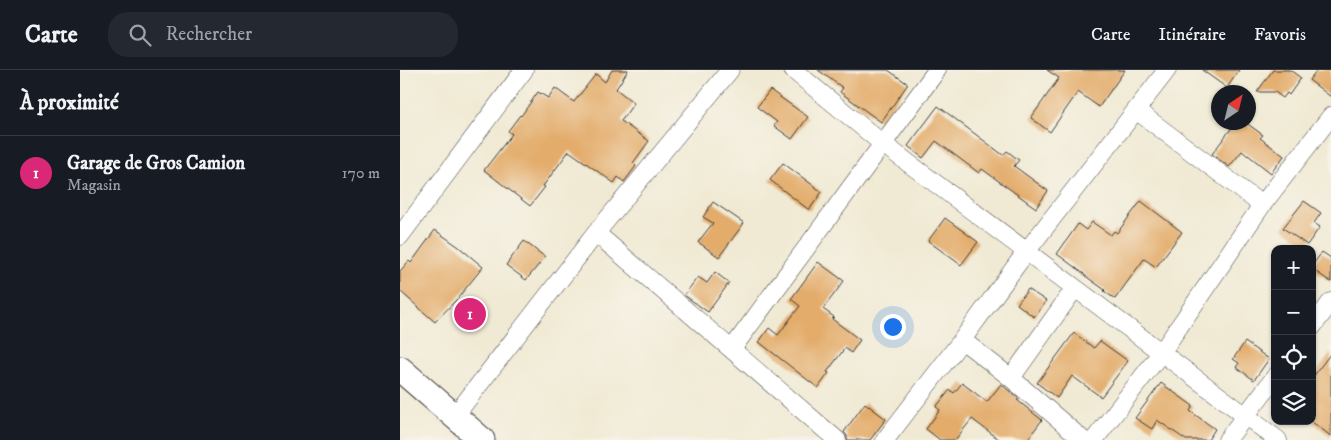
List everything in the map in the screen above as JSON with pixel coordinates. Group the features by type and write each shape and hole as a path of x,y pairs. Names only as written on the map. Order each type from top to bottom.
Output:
{"street":[{"path":"400,236 524,70"},
{"path":"454,417 596,233 730,70"},
{"path":"793,70 883,144 1278,440"},
{"path":"732,349 937,70"},
{"path":"885,440 962,340 1026,252 1167,70"},
{"path":"1136,110 1262,205"},
{"path":"1094,440 1161,353 1262,205 1331,116"},
{"path":"596,233 837,440"},
{"path":"1011,378 1075,288"},
{"path":"1316,322 1331,302"},
{"path":"962,340 1011,378 1083,440"},
{"path":"400,369 482,440"},
{"path":"1227,440 1273,380"}],"building":[{"path":"612,70 628,70 616,89 634,103 621,121 649,141 633,163 636,166 624,182 618,177 614,183 569,151 530,206 484,170 512,134 508,131 538,92 548,98 555,88 574,102 596,74 605,82"},
{"path":"818,70 888,70 908,84 881,122 840,92 843,88"},
{"path":"1047,70 1125,70 1099,107 1078,92 1050,132 1031,118 1059,78"},
{"path":"1202,70 1239,70 1229,85 1223,85"},
{"path":"1273,70 1290,70 1301,78 1289,95 1287,93 1283,98 1275,92 1257,92"},
{"path":"1317,70 1331,70 1331,97 1309,80"},
{"path":"770,90 808,117 792,139 774,126 777,122 757,107"},
{"path":"938,106 1003,155 1007,151 1019,160 1014,166 1048,191 1036,208 982,169 979,173 936,141 923,158 908,146"},
{"path":"1230,130 1256,130 1263,135 1260,138 1284,156 1271,173 1242,151 1229,167 1212,154"},
{"path":"783,163 822,192 809,210 770,180"},
{"path":"1141,201 1182,232 1156,267 1144,259 1115,299 1057,254 1078,224 1086,230 1092,222 1111,235 1114,231 1117,233"},
{"path":"1304,201 1321,213 1314,223 1320,227 1307,245 1283,228"},
{"path":"713,202 744,223 719,257 698,242 713,223 703,217"},
{"path":"945,218 978,242 961,265 928,241"},
{"path":"435,230 483,267 435,322 400,291 400,271 409,261 411,263"},
{"path":"524,241 545,257 526,280 506,265"},
{"path":"1322,252 1331,258 1331,282 1316,272 1316,260"},
{"path":"818,262 844,281 823,309 834,317 832,319 860,340 851,353 845,348 818,388 759,342 769,328 778,335 800,306 791,299"},
{"path":"715,272 729,283 708,312 684,295 698,277 707,283"},
{"path":"1028,289 1046,301 1034,317 1017,304"},
{"path":"1074,333 1094,348 1100,341 1128,361 1101,397 1072,376 1057,398 1037,383"},
{"path":"1245,342 1269,359 1254,380 1236,367 1239,363 1233,359"},
{"path":"1331,353 1331,436 1316,425 1316,373"},
{"path":"962,383 987,402 1001,384 1042,420 1027,440 1000,440 972,419 955,440 940,440 926,429 940,410 936,407 950,390 954,393"},
{"path":"1161,383 1193,406 1190,411 1215,429 1208,440 1186,440 1157,420 1152,429 1135,418"},
{"path":"865,403 886,419 870,440 847,440 844,432"}],"place":[{"name":"Garage de Gros Camion","path":"470,314"}]}
